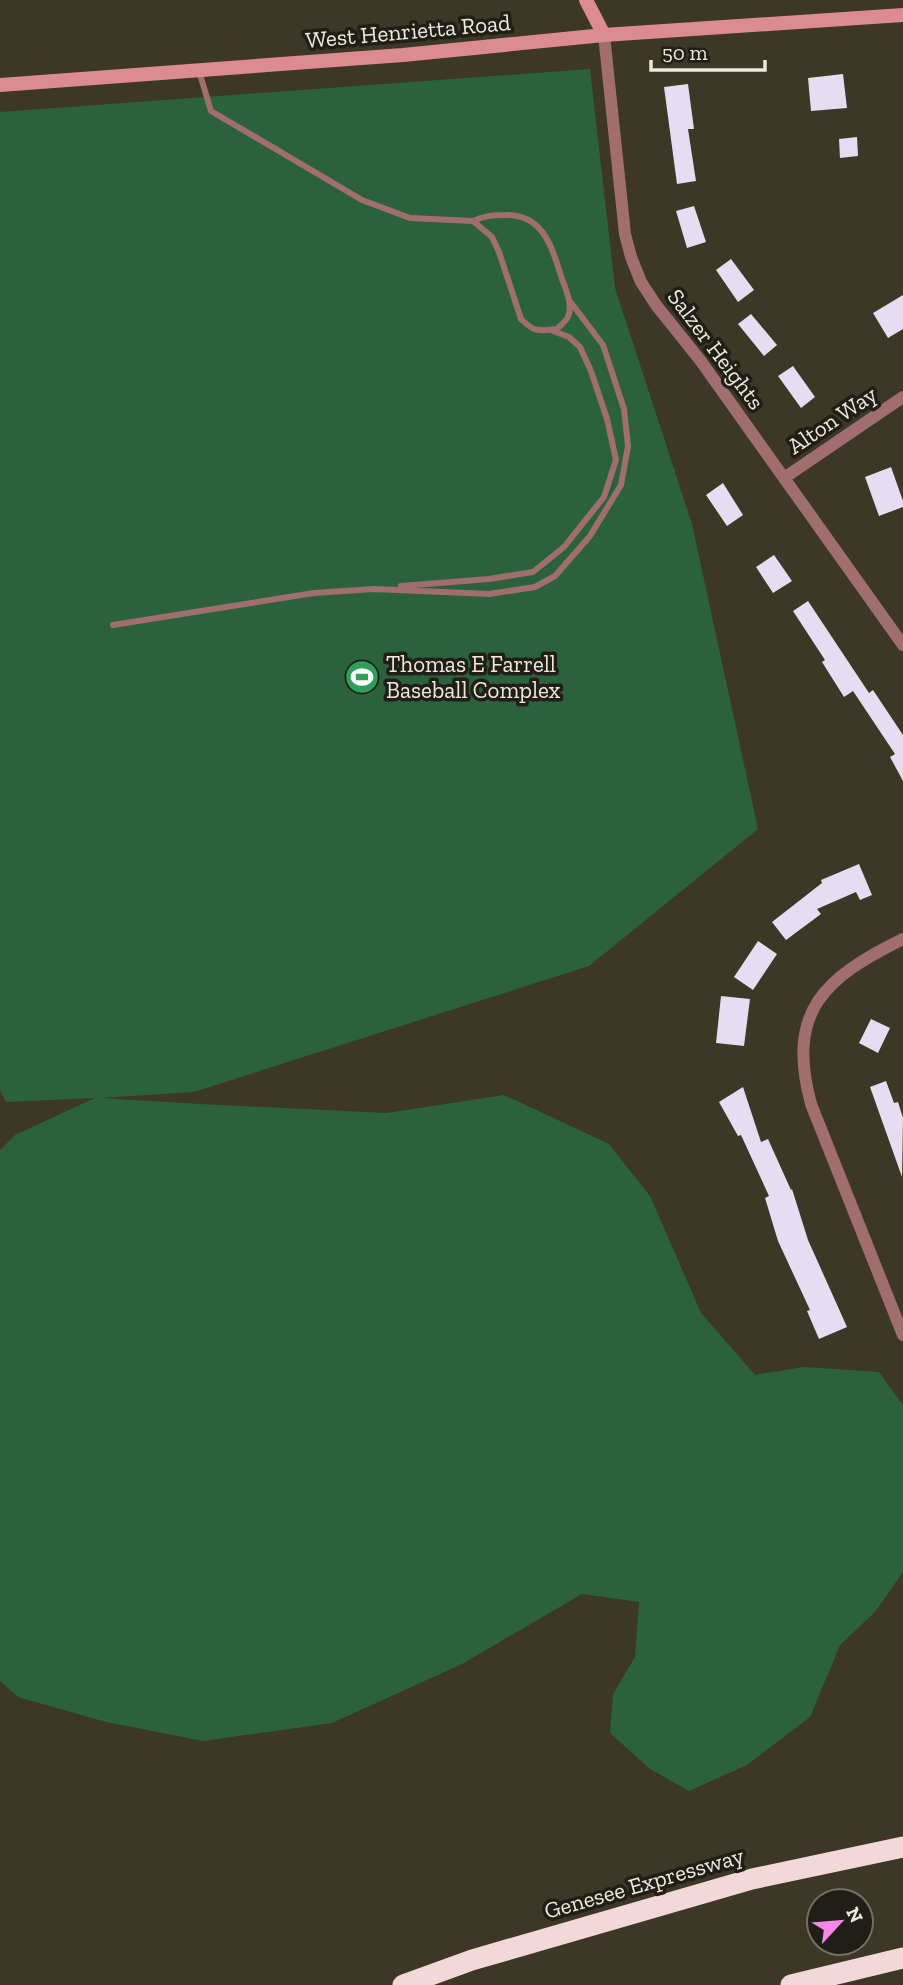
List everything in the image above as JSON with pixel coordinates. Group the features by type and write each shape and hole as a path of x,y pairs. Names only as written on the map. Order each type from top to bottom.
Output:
{"highway":[{"name":"Genesee Expressway","path":"403,1985 472,1960 752,1879 903,1847"},
{"path":"791,1985 903,1958"}],"main road":[{"path":"586,0 604,35"},
{"name":"West Henrietta Road","path":"0,85 403,55 604,35 903,15"}],"street":[{"name":"Salzer Heights","path":"604,35 625,234 641,282 700,360 903,645"},
{"name":"Alton Way","path":"784,478 903,397"},
{"path":"903,939 854,965 825,991 808,1022 802,1057 811,1104 903,1335"}],"lane":[{"path":"199,71 211,111 362,200 410,218 473,221 485,215 525,217 538,226 549,241 569,300 603,345 624,410 628,446 621,485 590,536 555,576 535,587 489,594 374,589"},
{"path":"473,221 492,237 522,319 529,327 537,331 557,329 568,316 569,300"},
{"path":"113,625 314,593 489,579 533,572 564,547 604,497 616,460 592,371 580,348 569,337 552,330"}],"green space":[{"path":"590,69 615,288 692,524 758,829 589,966 194,1092 101,1098 387,1113 504,1095 609,1144 650,1196 701,1313 755,1375 804,1367 879,1372 903,1405 903,1572 875,1612 840,1645 810,1717 747,1765 689,1791 650,1769 610,1733 613,1694 635,1657 639,1602 582,1594 462,1664 332,1723 203,1741 106,1722 18,1697 0,1681 0,1150 15,1135 95,1098 6,1102 0,1090 0,112"}],"building":[{"path":"843,74 847,108 811,111 808,78"},
{"path":"688,84 694,129 688,129 696,181 677,184 664,87"},
{"path":"857,137 858,156 840,158 839,139"},
{"path":"694,206 706,242 687,248 676,211"},
{"path":"731,259 754,290 738,302 716,270"},
{"path":"903,295 903,329 888,338 873,313"},
{"path":"751,314 777,345 764,356 738,324"},
{"path":"793,366 815,397 801,408 778,376"},
{"path":"891,467 903,507 879,516 865,477"},
{"path":"723,483 743,515 727,526 706,495"},
{"path":"774,555 792,581 773,593 756,567"},
{"path":"808,601 869,693 873,690 903,735 903,781 890,757 895,754 853,691 844,697 822,662 825,660 793,611"},
{"path":"859,864 872,895 860,900 856,892 817,909 821,914 786,940 772,922 822,883 821,880"},
{"path":"758,941 777,954 753,990 734,977"},
{"path":"721,996 750,999 744,1046 716,1043"},
{"path":"871,1019 890,1028 878,1053 859,1043"},
{"path":"886,1081 894,1103 898,1102 903,1118 902,1177 870,1087"},
{"path":"743,1087 761,1142 768,1139 792,1189 808,1240 847,1327 819,1339 807,1311 810,1310 778,1241 765,1198 769,1196 741,1135 738,1136 719,1102"}],"place":[{"name":"Thomas E Farrell Baseball Complex","path":"362,677"}]}
